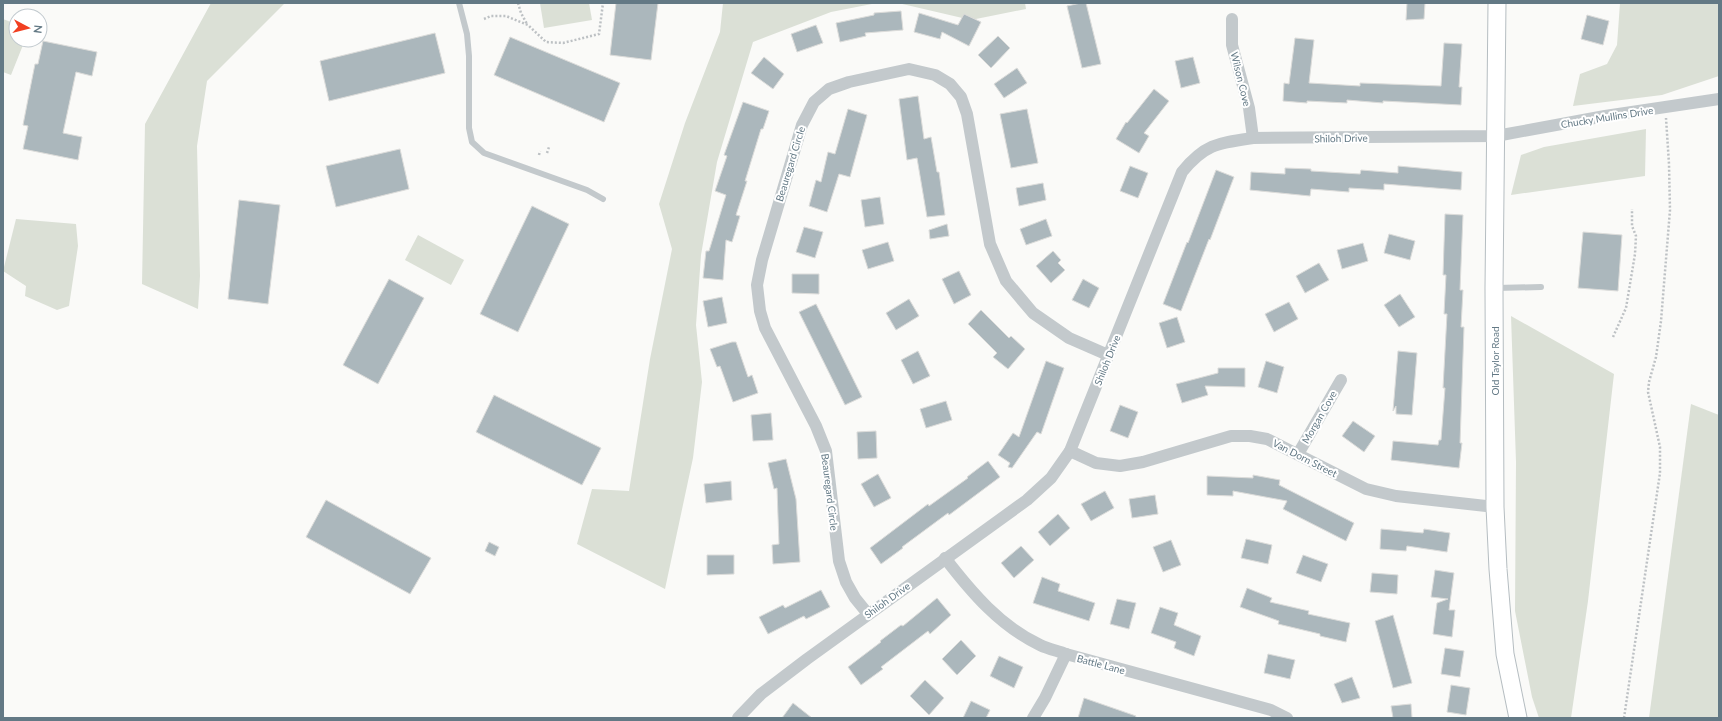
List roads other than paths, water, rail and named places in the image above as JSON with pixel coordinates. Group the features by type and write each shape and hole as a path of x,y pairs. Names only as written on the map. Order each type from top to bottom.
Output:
{"street":[{"name":"Old Taylor Road","path":"1497,3 1494,288 1495,507 1498,569 1506,654 1518,718"},
{"name":"Wilson Cove","path":"1232,19 1232,45 1249,108 1253,138"},
{"name":"Beauregard Circle","path":"868,614 846,582 839,561 826,451 816,426 765,328 758,299 757,285 762,260 802,125 814,102 829,89 850,82 909,69 935,75 950,84 961,97 967,114 990,244 1006,281 1033,314 1069,338 1108,355"},
{"name":"Chucky Mullins Drive","path":"1496,136 1605,116 1719,99"},
{"name":"Shiloh Drive","path":"738,718 761,694 868,614 1027,500 1051,478 1070,452 1182,172 1203,151 1220,143 1253,138 1496,136"},
{"name":"Morgan Cove","path":"1298,454 1341,380"},
{"name":"Van Dorn Street","path":"1070,452 1096,463 1120,466 1143,462 1231,436 1250,436 1267,439 1366,490 1396,496 1495,507"},
{"name":"Battle Lane","path":"946,558 968,588 988,609 1013,630 1040,645 1066,654 1271,710 1287,718"},
{"path":"1033,718 1045,698 1066,654"}],"lane":[{"path":"459,3 468,42 468,128 472,142 484,153 587,190 603,199"},
{"path":"1494,288 1541,287"}]}
